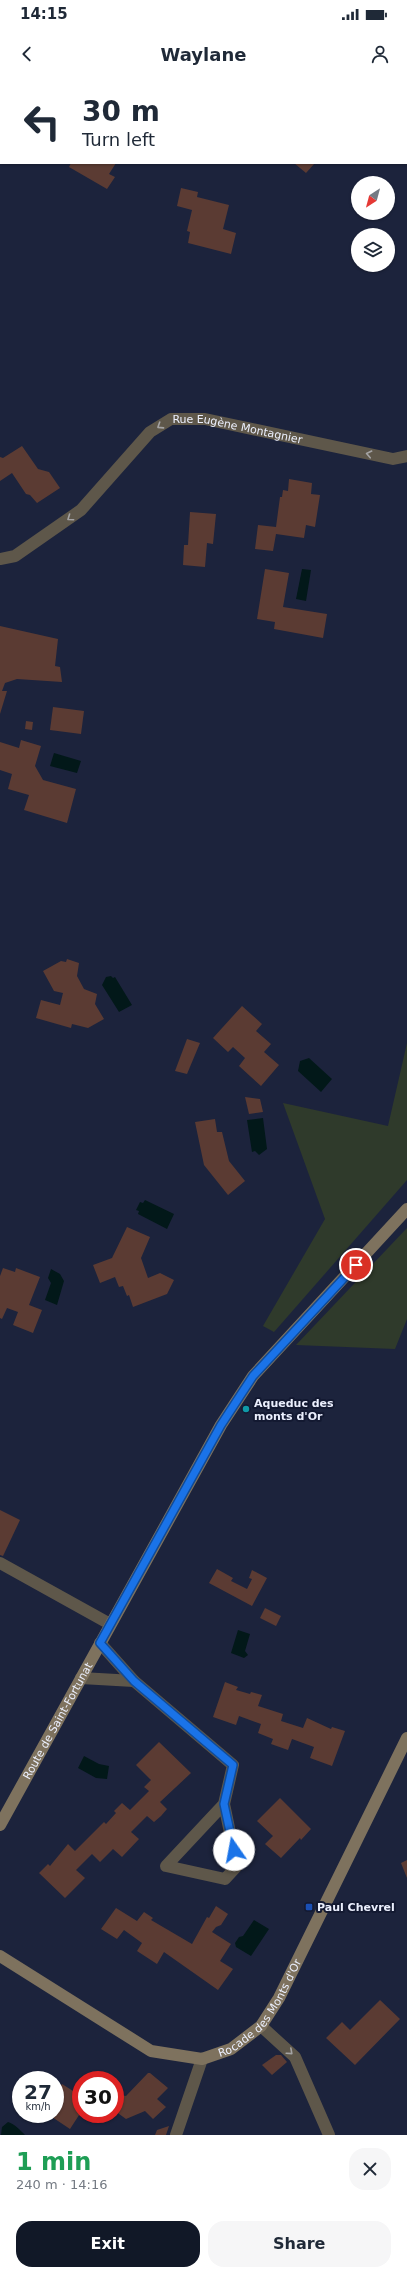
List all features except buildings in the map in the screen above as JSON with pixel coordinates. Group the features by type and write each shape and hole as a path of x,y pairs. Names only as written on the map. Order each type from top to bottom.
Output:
{"street":[{"name":"Rue Eugène Montagnier","path":"0,559 15,556 81,510 150,432 171,419 205,419 392,459 407,456"},
{"name":"Route de Saint-Fortunat","path":"0,1825 221,1425 253,1376 407,1209"},
{"path":"0,1563 110,1624"},
{"path":"100,1643 134,1681 233,1765 224,1804 237,1866 225,1879 166,1866 224,1804"},
{"path":"81,1678 134,1681"},
{"name":"Rocade des Monts d'Or","path":"0,1956 150,2051 202,2059 231,2049 261,2026 279,1998 407,1738"},
{"path":"261,2026 295,2057 329,2135"},
{"path":"176,2135 202,2059"}],"green space":[{"path":"407,1043 407,1180 274,1332 263,1326 325,1219 283,1103 388,1126"},
{"path":"407,1228 407,1319 395,1349 296,1345"}],"shaded area":[{"path":"302,569 311,570 306,601 296,599"},
{"path":"54,753 81,761 77,773 50,766"},
{"path":"111,976 113,978 115,977 132,1005 119,1012 102,985 106,977"},
{"path":"309,1058 332,1079 321,1092 298,1071 300,1061"},
{"path":"263,1118 267,1149 259,1155 255,1151 252,1152 247,1120"},
{"path":"145,1200 174,1214 167,1229 138,1214 139,1211 136,1210 140,1202 143,1203"},
{"path":"51,1269 60,1274 64,1281 57,1305 45,1300 51,1283 48,1278"},
{"path":"238,1630 250,1634 245,1651 248,1655 244,1658 231,1653"},
{"path":"84,1756 99,1764 109,1766 107,1779 96,1778 78,1768"},
{"path":"254,1920 269,1929 251,1956 236,1947 235,1943 239,1937 243,1936"},
{"path":"8,2122 25,2135 1,2135 2,2127"}],"place":[{"name":"Aqueduc des monts d'Or","path":"246,1409"},
{"name":"Paul Chevrel","path":"309,1907"}],"route":[{"path":"234,1850 224,1804 233,1765 134,1681 100,1643 221,1425 253,1376 356,1265"}]}
